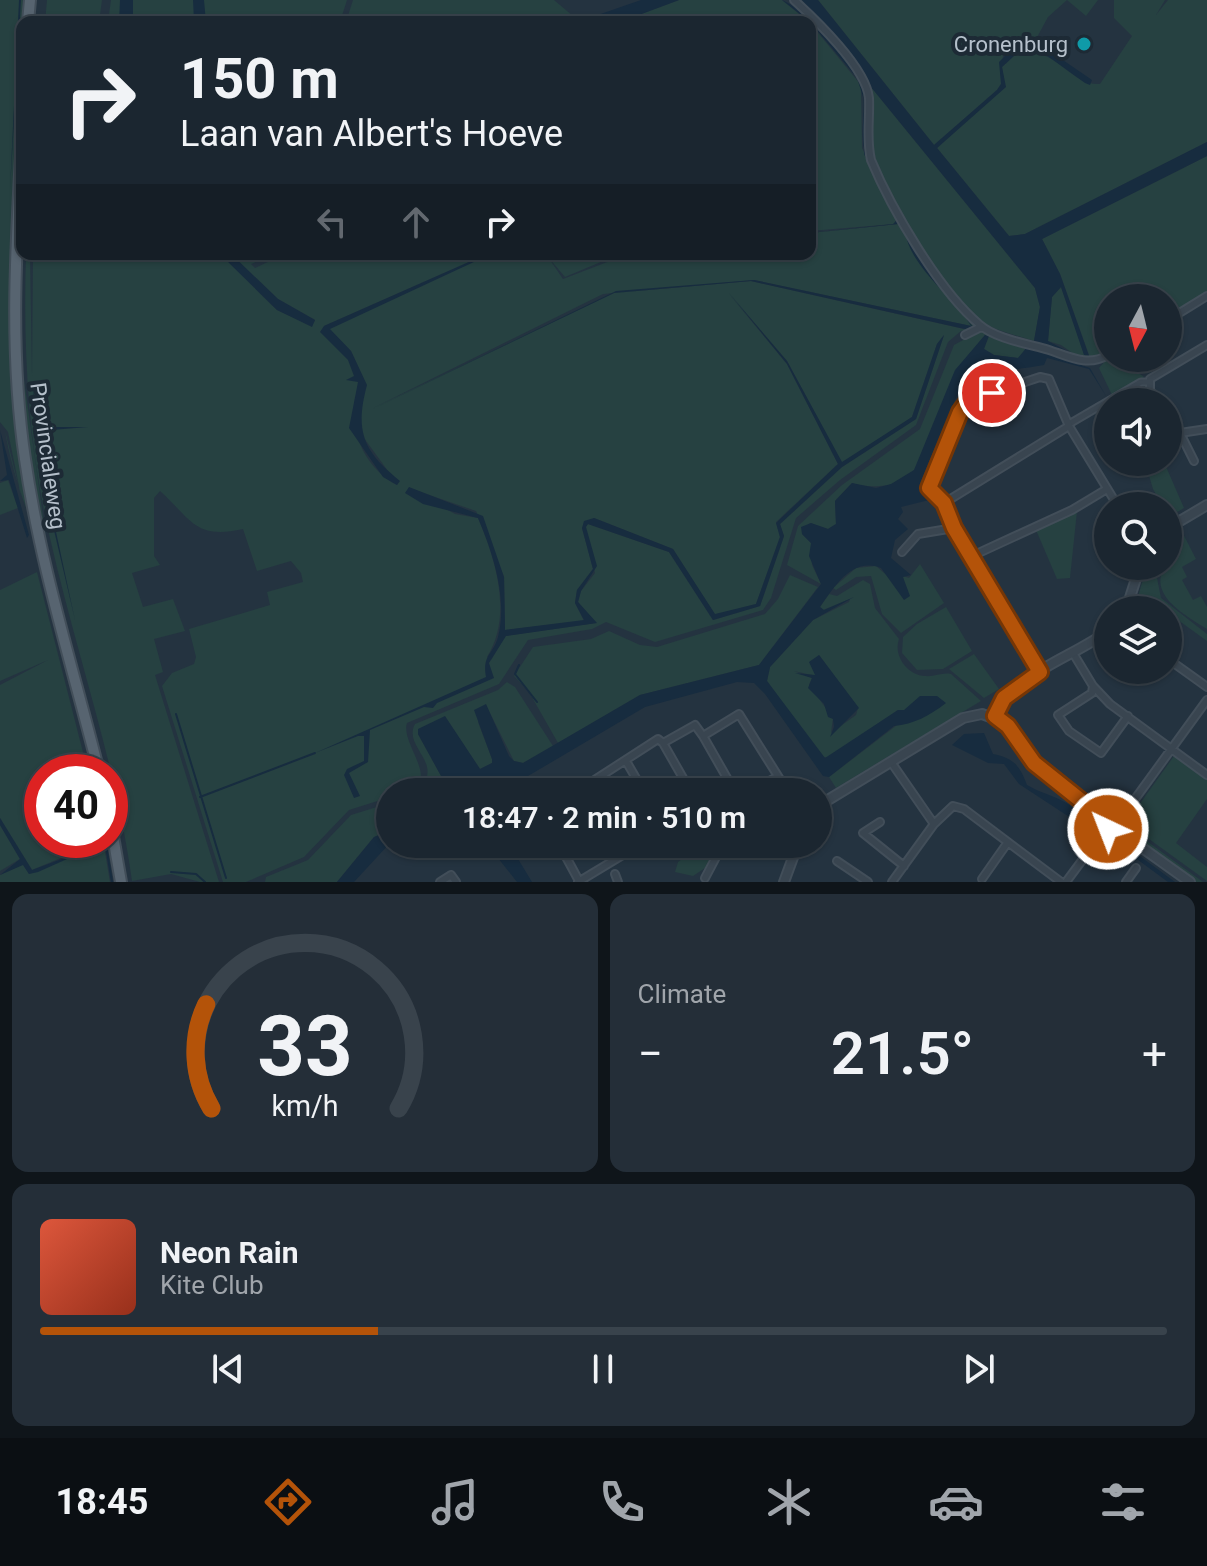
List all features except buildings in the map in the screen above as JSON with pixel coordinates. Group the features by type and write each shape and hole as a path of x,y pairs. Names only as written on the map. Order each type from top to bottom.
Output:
{"main road":[{"name":"Provincialeweg","path":"16,259 14,299 21,428 43,556 94,754"},
{"path":"117,858 121,882"}],"street":[{"path":"794,0 808,16"},
{"path":"816,24 860,73 869,96 867,144 876,170 926,260 981,327 1078,360 1094,362"},
{"path":"1182,311 1207,296"},
{"path":"965,335 981,327"},
{"path":"944,503 1069,425 1141,382 1148,382 1207,345"},
{"path":"1040,672 954,528 944,503 929,488 968,401 1040,377 1049,379 1069,425 1109,492"},
{"path":"1148,382 1151,388"},
{"path":"1182,433 1207,429"},
{"path":"1182,437 1194,461"},
{"path":"972,556 1072,510 1107,489"},
{"path":"1182,520 1207,505"},
{"path":"902,552 918,534 954,528"},
{"path":"995,716 1004,698 1094,640"},
{"path":"1073,653 1093,686 1109,698 1110,704 1207,775"},
{"path":"1182,669 1207,687"},
{"path":"1093,686 1092,693 1058,715 1069,731 1101,753 1128,716"},
{"path":"892,882 949,807 960,807 1064,882 1089,851 1115,832 1119,821 1207,700"},
{"path":"703,736 739,714 778,776 774,778"},
{"path":"832,798 966,717 995,716 1008,726 1034,763 1109,823 1115,832 1190,882"},
{"path":"663,743 695,725 727,778"},
{"path":"598,778 658,739 683,778"},
{"path":"626,761 636,778"},
{"path":"891,762 934,824"},
{"path":"1109,823 1119,821"},
{"path":"880,822 863,833 904,866"},
{"path":"982,879 1008,842"},
{"path":"566,858 579,882 615,858"},
{"path":"705,878 716,858"},
{"path":"784,882 793,858"},
{"path":"837,861 868,882"},
{"path":"1126,882 1136,868"},
{"path":"615,874 618,882"},
{"path":"440,882 454,879"}],"green space":[{"path":"0,0 26,0 25,16 16,16 16,182 10,292 13,364 30,517 19,488 8,432 0,422"},
{"path":"47,0 102,0 100,16 46,16"},
{"path":"111,0 347,0 342,16 109,16"},
{"path":"353,0 554,0 573,16 348,16"},
{"path":"679,0 782,0 802,16 636,16"},
{"path":"818,0 1067,0 1048,17 1035,41 1038,43 1003,55 1001,84 997,90 934,145"},
{"path":"1067,0 1098,0 1086,16"},
{"path":"1114,0 1165,0 1156,15 1168,0 1207,0 1207,142 1025,234 1009,236 937,148 1005,87 1002,67 1016,54 1042,54 1079,79 1100,84 1132,36 1114,18"},
{"path":"816,30 861,85 862,148 897,219 894,224 816,230"},
{"path":"867,75 871,87 1035,288 1040,307 1034,341 1001,331 983,322 968,309 933,266 898,212 884,186 869,144 864,77"},
{"path":"1207,156 1207,294 1182,309 1182,284 1094,284 1094,356 1081,359 1061,345 1048,341 1052,297 1061,287 1084,354 1089,355 1060,274 1042,239"},
{"path":"898,224 936,280 976,328 961,331 948,342 916,425 840,480 796,518 771,598 763,610 655,642 606,622 592,629 528,640 499,684 407,723 420,778 376,778 376,801 349,810 304,857 246,882 223,882 162,686 172,673 194,664 196,657 189,629 270,605 267,592 303,582 301,573 291,561 257,571 243,529 214,532 195,525 160,491 154,498 154,556 160,565 132,573 143,607 173,599 185,631 154,639 163,672 155,675 219,882 200,882 171,874 132,881 128,856 128,754 106,754 60,581 37,468 26,361 26,260 30,260 32,376 33,260 226,260 277,310 312,326 315,320 278,299 237,260 261,260 251,264 255,268 272,260 473,260 324,326 358,379 354,412 362,449 377,469 397,485 399,481 361,434 360,371 351,351 329,329 336,323 478,260 550,260 563,279 612,260 816,260 816,232","holes":["754,280 971,326 964,329 751,281 614,293 373,408 603,294","729,294 787,361 842,463 912,417 937,344 944,335 916,419 842,467 780,524 784,536 760,606 713,620 669,552 588,524 585,527 595,573 581,591 578,602 596,623 505,636 491,660 487,657 499,624 499,588 491,552 478,518 455,514 409,488 476,511 504,577 505,630 584,621 575,603 577,590 593,569 582,528 594,518 673,549 715,615 756,604 780,537 776,522 838,464 787,364"]},
{"path":"551,260 606,260 565,277"},
{"path":"983,329 1027,350 1018,358 994,355 984,349 985,335 963,366 923,453 909,476 885,486 852,483 835,501 836,524 828,529 810,523 802,534 811,543 812,565 821,584 787,565 798,526 842,485 920,429 954,345"},
{"path":"1101,372 1137,372 1144,377 1124,388 1109,388"},
{"path":"24,380 46,538 26,438"},
{"path":"1149,476 1170,476 1177,492 1155,492"},
{"path":"8,480 18,508 0,515 0,483"},
{"path":"1077,511 1070,578 1057,579 1036,530"},
{"path":"1182,532 1196,559 1182,567"},
{"path":"920,564 944,603 901,633 882,614 871,576 856,577 836,590 833,588 856,568 876,566 890,578 904,599 903,576 909,578"},
{"path":"37,572 83,754 24,754 24,857 0,818 0,685 48,660 0,681 0,590"},
{"path":"790,575 818,587 759,665 640,695 558,743 529,692 514,676 533,647 591,639 609,631 640,645 657,647 765,614 778,599"},
{"path":"863,580 870,584 875,608 899,639 898,651 907,668 925,676 951,674 981,701 836,788 829,777 897,725 904,710 898,710 829,757 821,757 767,681 770,667 813,620 850,599 823,610 820,607 829,594 837,596","holes":["819,655 858,708 856,715 831,733 833,718 809,685 812,678 794,671 816,676"]},
{"path":"1143,580 1157,580 1161,596 1138,596"},
{"path":"1160,580 1182,580 1193,600 1201,596 1207,607 1207,629 1182,612 1182,596 1166,596"},
{"path":"946,607 972,651 943,669 917,670 902,653 903,637 917,624"},
{"path":"1182,614 1207,634 1207,641 1182,623"},
{"path":"974,654 999,689 984,698 949,669"},
{"path":"507,682 515,687 553,746 523,763 514,761 486,705 478,722 492,763 480,769 445,717 419,729 418,734 442,778 426,778 426,765 414,741 415,724 498,690"},
{"path":"1174,756 1207,780 1207,799 1176,843 1207,867 1207,881 1149,839 1129,819"},
{"path":"376,807 376,836 337,882 265,882 266,877 308,860 351,815"},
{"path":"0,825 20,859 0,871"},
{"path":"1133,829 1203,882 1196,882 1130,833"},
{"path":"25,858 61,858 32,870"},
{"path":"64,858 106,858 110,882 0,882 0,875 23,864 29,874"},
{"path":"683,858 711,858 708,866 693,876 675,872"}],"water":[{"path":"120,0 133,0 133,16 119,16"},
{"path":"193,0 204,0 205,16 194,16"},
{"path":"641,0 679,0 636,16 595,16"},
{"path":"782,0 805,16 802,16"},
{"path":"802,0 818,0 934,145 997,90 1001,84 999,62 1011,50 1038,43 1092,80 1090,85 1085,83 1042,52 1016,54 1002,67 1006,87 937,148 1009,236 1025,234 1207,142 1207,156 1042,239 1060,274 1089,356 1084,355 1061,287 1052,297 1048,341 1075,355 1034,341 1040,307 1035,288"},
{"path":"816,26 856,74 864,99 857,78"},
{"path":"16,63 16,86 10,190"},
{"path":"886,198 900,222 898,224 816,232 893,224 897,220"},
{"path":"905,232 940,286 962,314 915,258"},
{"path":"226,260 237,260 278,299 315,320 312,327 277,310"},
{"path":"478,260 330,329 351,351 367,385 362,415 365,439 377,460 400,481 397,485 383,477 349,428 358,382 346,380 354,376 348,360 320,332 324,326"},
{"path":"754,280 971,326 964,315 973,327 965,329 751,281 614,293 373,409 616,291"},
{"path":"729,293 787,361 842,462 912,417 937,344 944,335 916,419 842,467 780,524 784,536 760,606 713,620 669,552 588,524 586,527 597,566 581,591 578,602 597,623 506,636 489,663 494,678 437,703 433,708 424,707 370,730 368,762 349,773 360,796 354,798 344,775 347,769 364,761 364,736 315,753 486,677 485,664 496,643 501,622 497,576 478,518 423,504 405,493 409,487 483,516 504,577 505,630 584,620 575,603 577,590 593,569 582,528 584,521 594,518 673,549 715,614 756,604 780,537 776,523 838,464 787,364"},
{"path":"985,335 989,336 984,349 994,355 1018,358 1027,347 1090,368 1101,388 1089,369 1047,358 1044,365 990,375 958,393 920,483 929,500 901,507 903,512 898,519 908,529 895,540 891,558 911,575 903,577 910,596 904,600 881,568 861,566 853,570 838,583 820,607 824,610 854,597 813,620 770,667 767,681 825,758 898,710 904,710 920,696 937,696 946,703 921,719 894,726 829,777 823,776 765,694 754,683 737,682 645,707 525,778 442,778 418,729 445,716 480,769 492,763 492,759 474,710 486,704 509,756 523,763 640,695 759,665 821,584 809,556 811,543 802,534 801,527 811,523 828,529 836,524 835,501 852,483 876,488 891,484 914,470 955,370"},
{"path":"32,382 39,427 88,427 39,431 50,504 75,620 46,496"},
{"path":"0,430 29,535 27,538 9,480 0,481 7,475"},
{"path":"819,655 859,708 830,737 833,719 828,717 824,704 808,688 812,678 795,673 815,675 809,662"},
{"path":"984,733 993,754 1015,764 1027,785 1071,806 1082,819 1077,822 1019,784 1004,764 988,763 952,745 964,734"},
{"path":"0,818 32,870 69,858 38,872 29,874 23,865 0,875 20,859 0,825"},
{"path":"374,837 376,858 354,882 337,882"},
{"path":"1125,848 1175,882 1168,882 1126,851"},
{"path":"498,858 517,858 532,882 517,882"}],"waterway":[{"path":"519,665 515,674 537,702"},
{"path":"176,714 226,878"},
{"path":"200,797 315,753"},
{"path":"108,858 112,882"},
{"path":"171,872 196,874 205,882"}],"place":[{"name":"Cronenburg","path":"1084,44"}],"route":[{"path":"992,393 968,401 960,412 929,488 944,503 944,510 954,528 1040,672 1004,698 995,716 1008,726 1034,763 1109,823 1108,829"}]}
